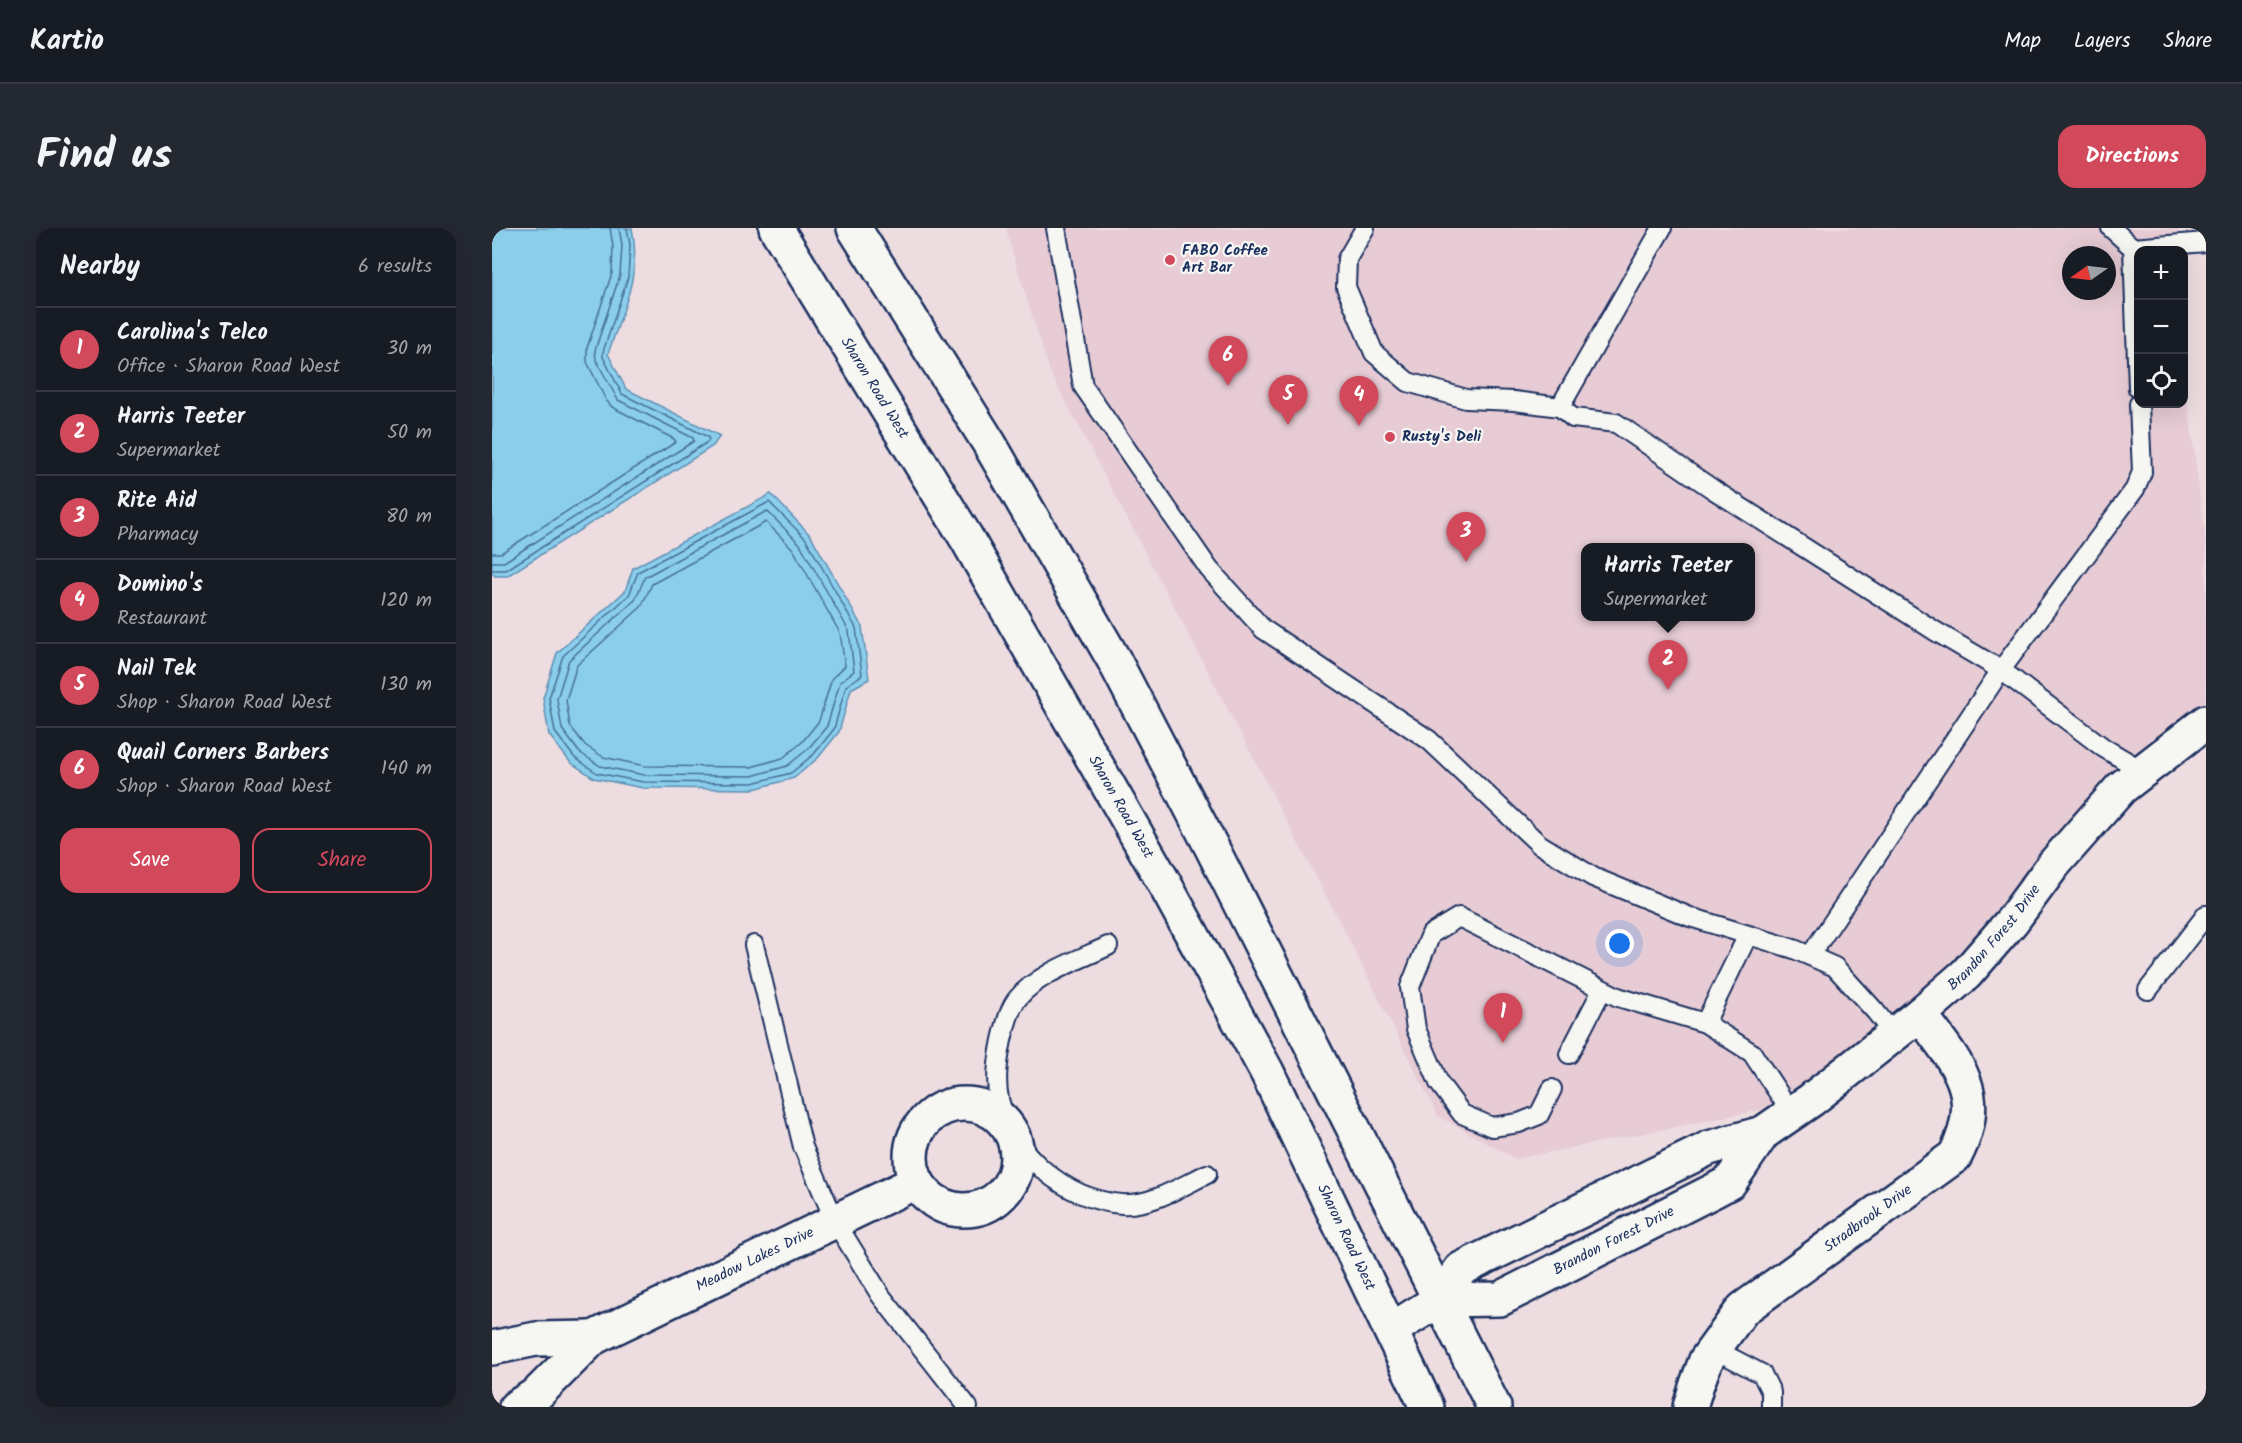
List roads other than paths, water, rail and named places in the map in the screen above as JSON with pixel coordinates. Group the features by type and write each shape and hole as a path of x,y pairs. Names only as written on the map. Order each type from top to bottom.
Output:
{"street":[{"name":"Sharon Road West","path":"776,228 968,539 1163,881 1267,1072 1427,1407"},
{"path":"854,228 989,443 1114,660 1211,846 1494,1407"},
{"name":"Brandon Forest Drive","path":"1439,1300 1500,1299 1730,1182 1763,1133 1811,1100 1894,1035 1966,974 2012,921 2054,864 2121,788 2206,722"},
{"name":"Stradbrook Drive","path":"1690,1407 1706,1360 1743,1309 1955,1156 1963,1140 1968,1109 1968,1090 1959,1066 1920,1014"},
{"path":"959,1104 980,1106 998,1116 1011,1132 1017,1153 1015,1173 1005,1192 988,1205 969,1211 948,1208 930,1199 916,1182 910,1162 913,1141 922,1123 939,1110 959,1104"},
{"name":"Brandon Forest Drive","path":"1391,1330 1439,1300 1461,1269 1709,1148 1763,1133"},
{"name":"Meadow Lakes Drive","path":"516,1407 537,1394 593,1338 916,1182"},
{"name":"Meadow Lakes Drive","path":"492,1348 536,1339 593,1338"}],"lane":[{"path":"1056,228 1083,386 1209,569 1263,629 1429,740 1539,844 1604,881 1690,917 1794,949 1835,968 1894,1035"},
{"path":"1365,228 1347,259 1346,287 1374,353 1408,382 1466,399 1514,401 1560,407 1573,418 1616,423 1704,483 1935,631 2001,670 2104,748 2143,771"},
{"path":"1560,407 1662,228"},
{"path":"2111,228 2133,248 2138,354"},
{"path":"2133,248 2206,242"},
{"path":"1810,956 2001,670 2135,489 2142,472 2139,408"},
{"path":"2148,990 2206,915"},
{"path":"1552,1089 1539,1115 1519,1123 1492,1127 1462,1114 1439,1083 1416,1029 1410,987 1431,934 1459,917 1618,997 1705,1023 1752,1053 1791,1112"},
{"path":"1705,1023 1748,935"},
{"path":"754,945 803,1147 835,1221 881,1296 968,1407"},
{"path":"1108,946 1034,983 1017,999 1005,1029 996,1066 999,1099 1011,1132 1030,1157 1050,1177 1093,1199 1124,1204 1153,1199 1207,1174"},
{"path":"1569,1054 1602,990"},
{"path":"1714,1349 1762,1374 1772,1392 1771,1407"}],"water":[{"path":"492,228 632,228 634,261 632,277 608,354 626,389 720,436 713,446 507,576 495,576 492,573"},
{"path":"771,494 811,536 862,627 869,679 851,689 839,732 818,758 794,778 754,789 643,788 594,778 570,762 549,735 543,698 557,653 625,591 633,568"}],"place":[{"name":"FABO Coffee Art Bar","path":"1170,260"},
{"name":"Quail Corners Barbers","path":"1228,386"},
{"name":"Nail Tek","path":"1288,425"},
{"name":"Domino's","path":"1359,426"},
{"name":"Rusty's Deli","path":"1390,437"},
{"name":"Rite Aid","path":"1466,562"},
{"name":"Harris Teeter","path":"1668,690"},
{"name":"Carolina's Telco","path":"1503,1043"}]}
